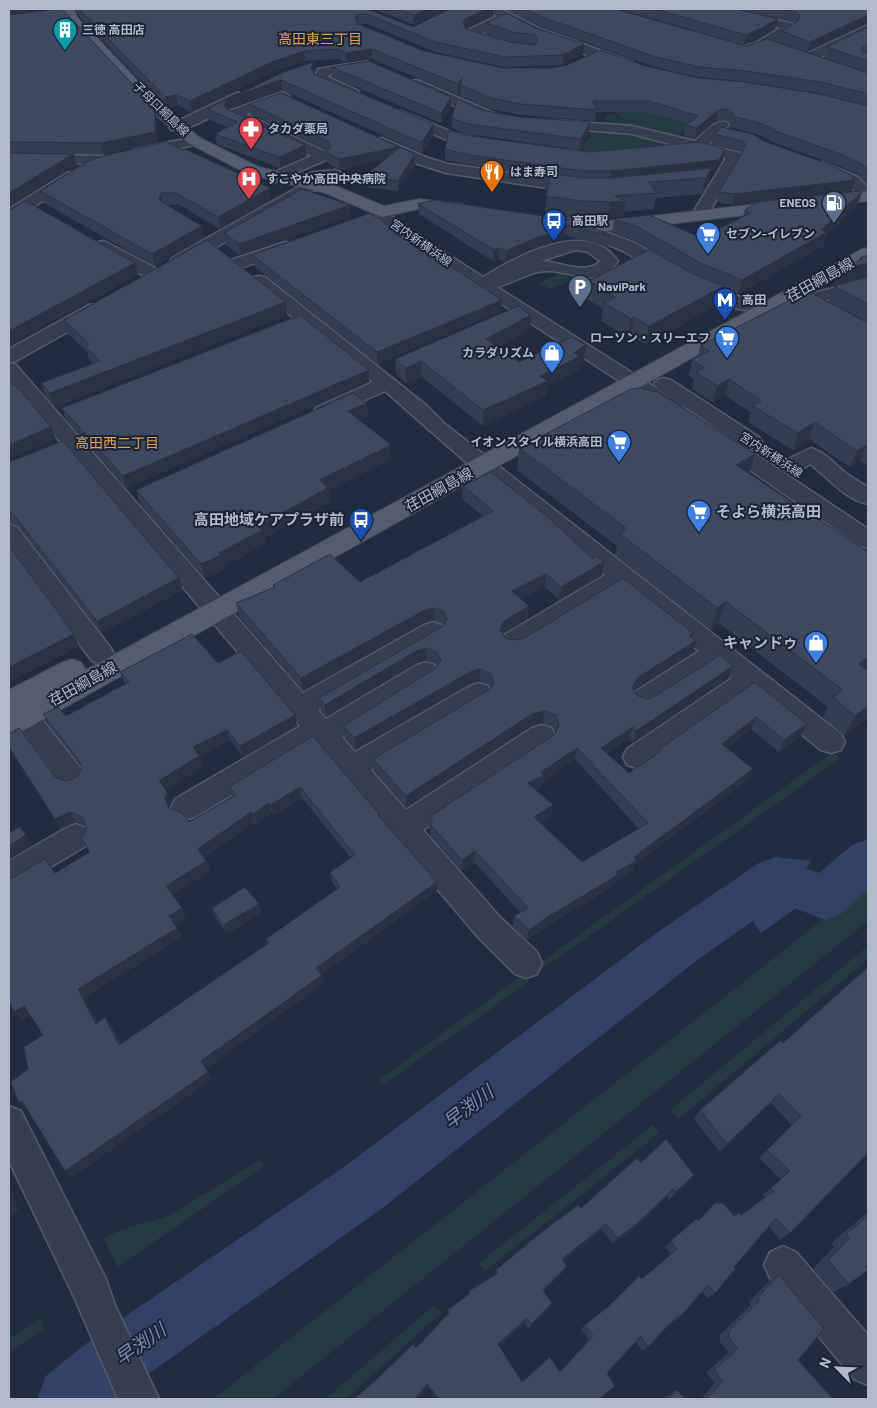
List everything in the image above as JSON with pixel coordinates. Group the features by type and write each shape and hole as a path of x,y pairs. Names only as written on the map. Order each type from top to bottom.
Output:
{"main road":[{"name":"子母口綱島線","path":"64,11 176,127 195,141 254,170 275,177 308,183 346,195 382,212"},
{"path":"533,219 579,225 608,226 868,196"},
{"path":"382,212 405,205 423,203 474,211"},
{"name":"荏田綱島線","path":"14,715 211,604 634,373 744,305 868,237"},
{"name":"荏田綱島線","path":"634,373 802,296 868,253"},
{"name":"荏田綱島線","path":"14,715 101,654 211,604"}],"street":[{"path":"492,9 547,36 600,53 642,70"},
{"path":"719,9 790,27 766,44 745,51 728,46"},
{"path":"506,17 470,34 510,47"},
{"path":"825,64 804,57 830,49 866,31"},
{"path":"766,44 782,49"},
{"path":"583,62 600,53"},
{"path":"311,67 352,63"},
{"path":"366,99 321,79 323,72 372,65 380,68"},
{"path":"405,79 486,115 503,118"},
{"path":"439,94 457,86"},
{"path":"176,127 247,92"},
{"path":"275,177 323,156 234,114 283,96 300,104"},
{"path":"385,107 450,136 494,145"},
{"path":"412,120 370,137 423,161 446,168 533,182 591,188"},
{"path":"539,123 632,130 735,156 699,216"},
{"path":"560,139 568,126"},
{"path":"648,152 697,147 723,129"},
{"path":"9,216 85,168 195,141"},
{"path":"9,158 123,160"},
{"path":"808,162 853,180 868,196"},
{"path":"533,182 542,168"},
{"path":"138,285 216,241 308,183 313,177 335,175"},
{"path":"706,178 724,176"},
{"path":"29,203 46,212"},
{"path":"366,218 382,212"},
{"name":"宮内新横浜線","path":"382,212 390,224 495,280 782,471 868,519"},
{"path":"579,225 592,233 629,247 692,284 744,305"},
{"path":"202,227 237,264 304,317 384,375 476,460 750,679 832,742"},
{"path":"92,239 155,275"},
{"path":"237,264 300,242"},
{"path":"495,280 550,261"},
{"name":"宮内新横浜線","path":"495,280 521,311 634,373"},
{"path":"802,296 868,284"},
{"path":"802,296 834,314"},
{"path":"9,357 113,299"},
{"path":"503,318 521,311"},
{"path":"286,324 304,317"},
{"path":"9,369 60,414 63,446 131,496 211,604 488,926 526,963"},
{"path":"307,418 384,375"},
{"path":"868,497 838,478 828,466 811,455 763,482 765,494 785,506 804,514 868,559"},
{"name":"宮内新横浜線","path":"782,471 868,540"},
{"path":"9,532 101,654"},
{"path":"513,642 622,576"},
{"path":"301,707 433,632"},
{"path":"644,699 716,652"},
{"path":"184,808 426,672"},
{"path":"637,757 750,679"},
{"path":"353,768 479,693"},
{"path":"14,715 72,778"},
{"path":"404,827 542,736"},
{"path":"9,876 76,837"},
{"path":"9,1123 92,1294 139,1399"},
{"path":"783,1265 868,1364"}],"green space":[{"path":"616,112 654,112 670,120 678,116 695,123 675,138 644,131 640,127 605,125 606,114 615,114 617,119 639,123 619,118"},
{"path":"593,129 617,130 673,145 589,154 557,149 563,140 586,143"},
{"path":"560,273 574,279 550,289 539,283"},
{"path":"833,752 841,758 541,970 537,965"},
{"path":"868,884 868,921 273,1399 213,1399"},
{"path":"868,946 868,959 679,1119 670,1110"},
{"path":"521,976 530,981 383,1085 378,1080"},
{"path":"653,1125 659,1133 484,1272 479,1263"},
{"path":"260,1160 265,1166 117,1267 104,1239 120,1230 166,1217"},
{"path":"434,1305 442,1312 346,1399 325,1399"},
{"path":"41,1317 44,1329 9,1352 9,1339"}],"water":[{"path":"868,844 868,878 835,904 807,900 761,933 734,892 774,857 811,861 800,878 823,883"}],"building":[{"path":"62,9 155,108 155,132 101,143 9,142 9,15"},
{"path":"79,9 367,9 413,27 450,9 487,9 465,19 463,23 466,29 510,42 535,45 538,41 535,35 513,32 486,23 507,13 533,27 584,44 563,55 505,57 435,42 367,14 358,14 355,18 358,24 424,51 504,68 549,68 567,65 600,50 646,66 699,78 745,82 820,94 868,106 868,170 862,164 840,154 778,132 763,124 732,116 733,113 729,109 718,110 697,128 686,125 698,116 649,101 593,101 597,110 521,104 491,98 460,85 462,78 458,84 372,49 346,53 339,49 304,51 272,62 190,101 176,95 165,97"},
{"path":"398,9 427,9 414,15"},
{"path":"525,9 615,9 747,46 767,39 868,73 868,94 820,82 746,71 699,67 656,57 542,17"},
{"path":"655,9 736,9 778,19 746,35"},
{"path":"783,9 868,9 868,15 810,42 782,31 798,21 800,16 797,12"},
{"path":"868,27 868,46 862,46 861,51 868,54 868,61 827,47"},
{"path":"369,61 451,97 441,113 331,67"},
{"path":"314,62 311,68 314,74 433,124 422,143 281,80 230,98 284,72"},
{"path":"281,93 399,147 339,159 325,151 331,147 328,141 249,104"},
{"path":"457,99 481,110 520,117 590,122 581,139 468,124 452,118"},
{"path":"227,100 224,105 227,109 305,145 279,157 215,134 237,122 207,109"},
{"path":"722,127 752,134 766,142 828,164 850,174 855,180 735,194 719,192 746,145 743,141 714,134"},
{"path":"449,130 464,135 590,152 700,142 725,149 719,160 611,171 583,171 469,155 445,149"},
{"path":"166,142 270,188 218,217 176,193 161,193 159,198 162,202 202,226 152,254 40,191 88,161"},
{"path":"400,147 415,154 398,181 365,176"},
{"path":"9,153 73,154 9,193"},
{"path":"712,168 706,178 649,182 657,193 615,196 625,201 581,201 546,196 551,174 546,173 584,178 612,178"},
{"path":"302,189 350,205 239,244 224,233"},
{"path":"862,192 821,230 827,232 742,280 702,264 638,227 614,219 649,215 702,238 750,213 745,210 757,202"},
{"path":"434,200 578,221 610,236 567,225 555,232 506,251 499,248 494,250 418,204"},
{"path":"26,201 135,263 9,331 9,210"},
{"path":"370,213 502,300 377,352 252,255"},
{"path":"207,240 286,302 50,393 41,383 100,361 85,346 89,344 64,320"},
{"path":"650,249 689,272 724,286 649,326 634,317 631,319 604,303 615,297 589,281"},
{"path":"868,255 868,263 839,270 862,259 860,258"},
{"path":"868,277 868,304 834,286"},
{"path":"808,291 868,322 868,446 857,451 815,422 798,433 753,406 761,401 729,379 717,386 696,372 705,368 692,360 710,351 700,346"},
{"path":"518,306 531,315 486,339 519,362 572,337 586,345 574,353 580,356 540,376 548,381 483,410 421,361 406,368 395,359"},
{"path":"300,315 369,370 123,476 62,408"},
{"path":"9,381 21,391 51,427 9,445"},
{"name":"そよら横浜高田","path":"639,388 658,392 755,454 736,465 868,552 868,657 859,664 868,671 868,706 855,716 833,697 843,690 726,602 717,608 620,534 627,529 519,448 631,389"},
{"path":"353,393 367,403 348,411 391,445 320,480 328,488 258,526 262,530 219,553 221,555 201,564 136,490"},
{"path":"63,441 179,578 97,621 13,514 9,512 9,462"},
{"path":"491,472 548,517 592,558 596,556 604,562 561,587 546,574 512,591 529,606 503,622 500,630 505,638 515,640 524,638 623,578 693,633 689,636 697,640 637,678 632,688 638,696 648,699 657,695 720,655 733,666 636,731 633,727 601,748 629,773 660,752 658,750 755,682 807,724 784,740 756,717 722,744 753,769 634,857 636,861 616,872 618,875 529,930 514,916 528,908 475,851 462,860 430,824 433,821 429,817 555,734 559,725 556,715 544,711 532,714 406,796 373,759 490,689 494,682 490,673 480,669 470,672 354,738 343,726 436,668 441,661 437,652 426,648 416,651 325,705 319,698 443,626 447,619 444,612 434,608 423,611 301,678 236,603 275,587 273,585 330,554 360,582 493,511 463,486","holes":["577,748 648,823 582,862 534,817 553,805 528,783 544,775 541,772"]},
{"path":"9,546 74,634 9,667"},
{"path":"192,634 218,663 241,651 295,715 240,746 227,730 193,747 199,756 159,781 167,792 165,799 169,808 181,812 189,822 236,795 229,787 313,736 378,815 437,882 316,968 322,975 201,1061 208,1072 65,1171 22,1101 19,1103 11,1082 28,1069 24,1047 43,1035 24,1006 14,1012 9,1001 9,879 45,859 55,873 90,852 81,838 87,828 82,817 70,812 55,819 9,747 9,734 19,728 55,777 66,781 77,777 82,768 78,759 43,714 58,707 66,716 129,682 120,672","holes":["300,787 355,855 330,872 340,887 266,939 269,943 119,1045 105,1017 96,1024 78,989 177,928 169,916 182,908 166,886 206,861 198,849 251,812 253,814 269,803 271,805"]},
{"path":"20,827 26,835 9,846 9,833"},
{"path":"245,887 259,904 223,925 212,908"},
{"path":"868,967 868,1153 790,1233 776,1218 734,1267 735,1269 715,1293 708,1285 680,1317 678,1315 648,1347 641,1336 607,1373 615,1386 599,1399 440,1399 427,1384 415,1399 354,1399 413,1344 416,1348 449,1313 448,1310 470,1293 469,1291 498,1273 496,1270 578,1205 581,1208 637,1158 641,1163 666,1139 694,1175 676,1192 673,1189 639,1222 618,1238 606,1224 562,1259 567,1266 543,1290 552,1303 531,1324 527,1318 498,1344 522,1382 550,1357 560,1372 593,1336 585,1325 610,1305 639,1276 642,1279 677,1249 671,1241 696,1219 698,1221 715,1203 723,1203 734,1216 739,1213 741,1215 774,1191 771,1188 790,1171 767,1150 801,1116 779,1094 727,1144 700,1110 781,1040 783,1043"},
{"path":"868,1216 868,1264 866,1266 868,1270 849,1284 828,1260 850,1238 846,1234"},
{"path":"779,1275 824,1329 798,1360 833,1399 707,1399 723,1381 714,1370 738,1349 729,1338 729,1331 760,1300 757,1298"},
{"path":"677,1390 685,1399 668,1399"}],"waterway":[{"name":"早渕川","path":"69,1399 114,1361 361,1189 679,945 776,878 825,898 868,859"}],"place":[{"name":"三徳 高田店","path":"65,51"},
{"name":"タカダ薬局","path":"251,150"},
{"name":"はま寿司","path":"492,193"},
{"name":"すこやか高田中央病院","path":"249,200"},
{"name":"ENEOS","path":"834,224"},
{"name":"高田駅","path":"554,242"},
{"name":"セブン-イレブン","path":"708,255"},
{"name":"NaviPark","path":"580,308"},
{"name":"高田","path":"725,321"},
{"name":"ローソン・スリーエフ","path":"727,359"},
{"name":"カラダリズム","path":"552,374"},
{"name":"イオンスタイル横浜高田","path":"619,463"},
{"name":"そよら横浜高田","path":"699,533"},
{"name":"高田地域ケアプラザ前","path":"361,541"},
{"name":"キャンドゥ","path":"816,664"}],"district":[{"name":"高田東三丁目","path":"320,39"},
{"name":"高田西二丁目","path":"117,443"}]}
